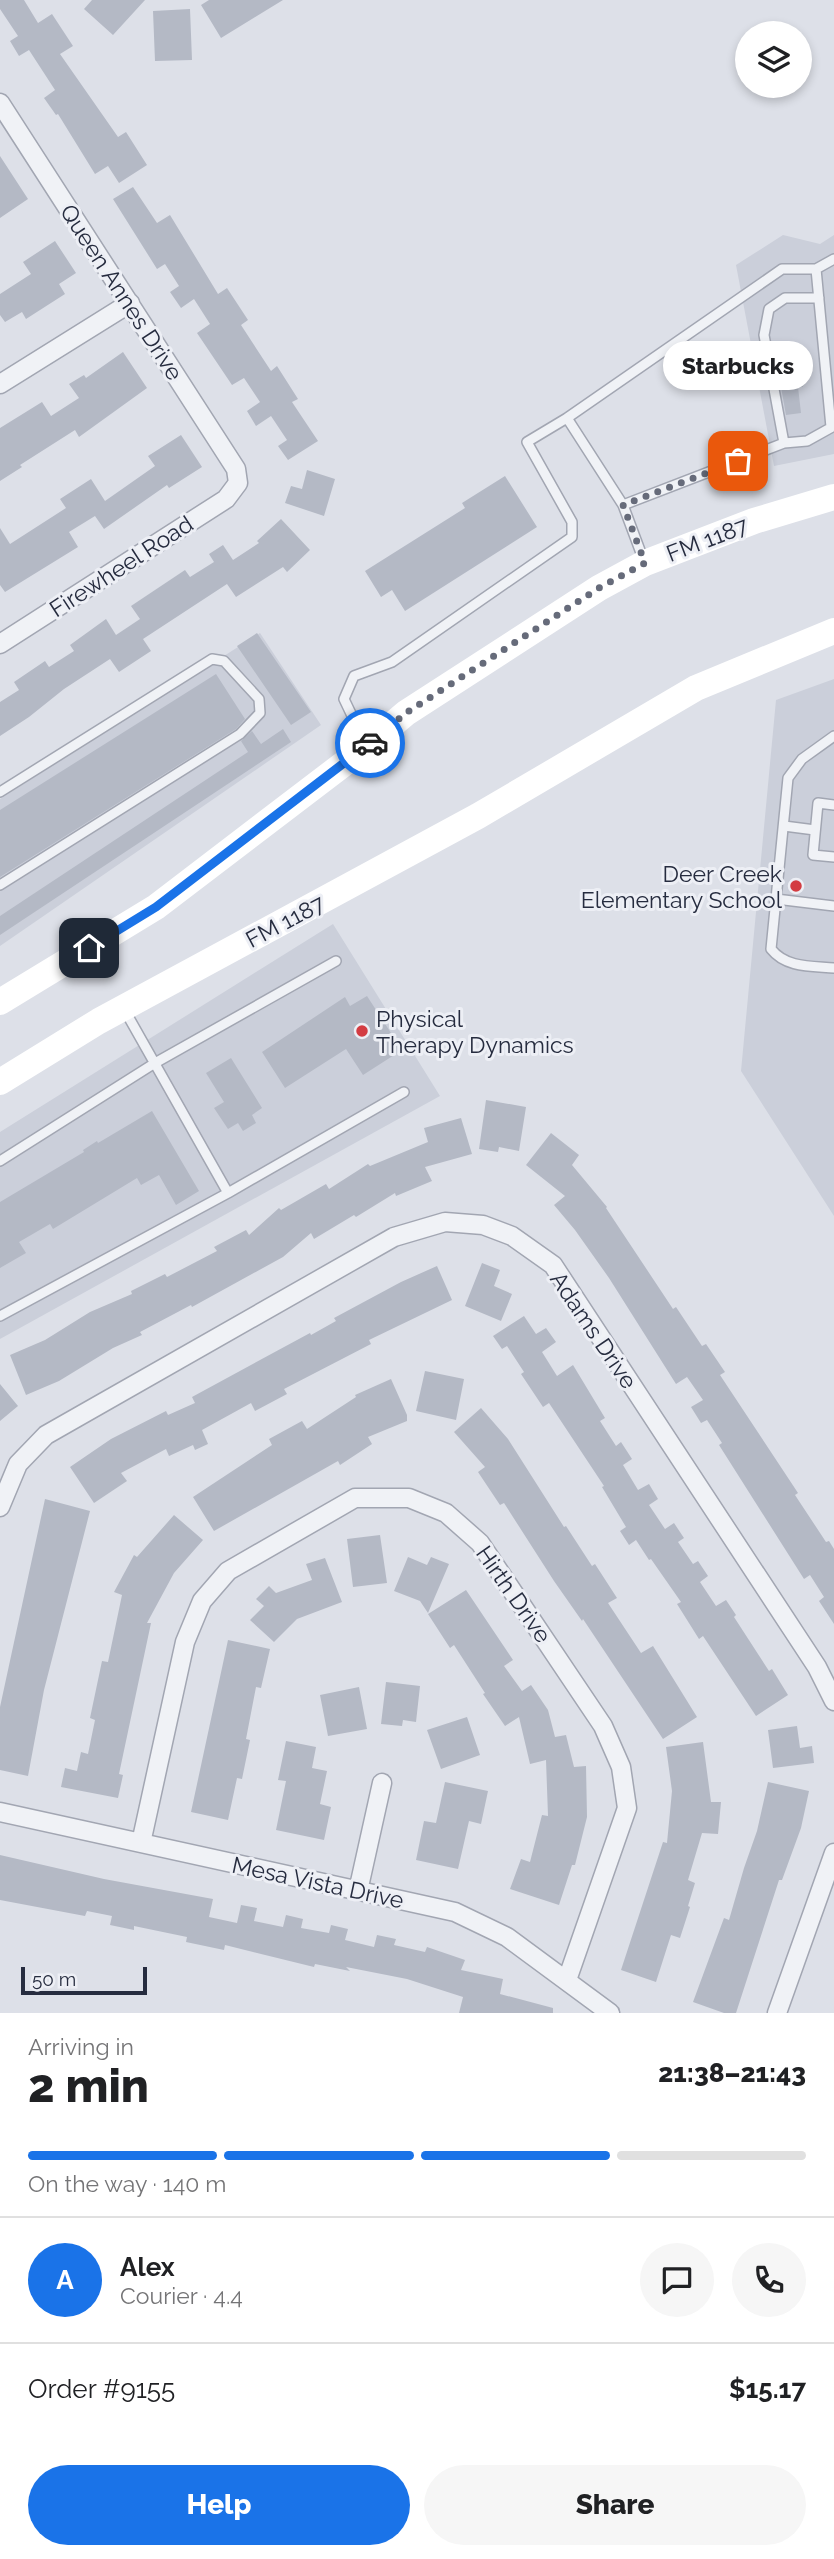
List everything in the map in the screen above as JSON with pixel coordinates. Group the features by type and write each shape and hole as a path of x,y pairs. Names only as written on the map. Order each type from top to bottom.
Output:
{"main road":[{"name":"FM 1187","path":"0,1002 156,907 367,746 406,713 599,588 645,563 754,521 834,497"},
{"name":"FM 1187","path":"0,1082 123,1007 478,816 696,688 834,631"}],"street":[{"name":"Queen Annes Drive","path":"3,112 236,468 238,484"},
{"path":"0,384 130,303"},
{"name":"Firewheel Road","path":"0,644 226,499 238,484"},
{"name":"Adams Drive","path":"0,1507 18,1464 46,1435 394,1237 445,1222 483,1225 512,1236 552,1265 817,1667 834,1701"},
{"name":"Hirth Drive","path":"141,1843 185,1642 202,1601 228,1571 355,1498 409,1498 446,1513 480,1543 603,1726 621,1766 627,1808 567,1980"},
{"path":"358,1891 382,1783"},
{"name":"Mesa Vista Drive","path":"0,1812 455,1912 507,1937 610,2013"},
{"path":"777,2013 834,1853"}],"lane":[{"path":"367,746 344,699 354,676 392,663 572,537 572,522 527,442 567,418 782,269 816,269 834,259"},
{"path":"623,505 784,443 807,441 833,426 816,269"},
{"path":"784,443 764,335 769,309 785,298 819,298"},
{"path":"567,418 623,505 645,563"},
{"path":"0,792 212,659 224,661 258,699 260,713 240,734 0,885"},
{"path":"834,736 802,759 788,778 771,949 779,959 792,963 834,968"},
{"path":"834,805 818,803 813,855 834,857"},
{"path":"783,826 815,830"},
{"path":"776,899 834,906"},
{"path":"0,1161 155,1063 336,961"},
{"path":"123,1007 228,1193"},
{"path":"0,1316 228,1193 404,1093"}],"shaded area":[{"path":"783,235 820,244 834,235 834,454 774,466 736,265"},
{"path":"260,633 321,725 0,946 0,799"},
{"name":"Deer Creek Elementary School","path":"834,679 834,1216 741,1071 776,700"},
{"path":"333,924 440,1096 0,1339 0,1132"}],"building":[{"path":"0,0 24,0 38,23 52,14 73,46 60,54 118,137 126,132 147,165 119,183 108,166 95,174 58,114 56,115 44,98 55,90 29,50 19,56 10,41 18,36 0,9"},
{"path":"92,0 145,0 113,35 84,9"},
{"path":"209,0 283,0 221,38 201,5"},
{"path":"190,9 192,60 155,61 153,11"},
{"path":"0,156 28,199 0,218"},
{"path":"133,187 157,223 170,215 218,294 227,288 248,320 241,325 271,371 277,366 298,399 292,402 318,441 288,460 278,446 287,440 271,416 256,426 247,411 260,402 244,378 232,385 197,333 210,324 194,299 181,308 170,292 179,286 165,264 157,269 113,199"},
{"path":"55,241 76,273 59,284 65,294 26,319 22,312 5,322 0,315 0,294 31,274 23,262"},
{"path":"123,352 147,388 79,437 75,430 0,481 0,428 42,402 51,416 79,398 69,384 84,375 86,378"},
{"path":"793,357 794,367 799,366 803,387 798,387 801,413 786,415 776,359"},
{"path":"181,435 202,467 169,488 167,485 104,529 95,516 69,532 78,547 5,592 0,585 0,528 10,544 66,508 60,499 91,479 105,501 155,466 148,456"},
{"path":"307,470 335,479 324,516 285,503 291,486 302,489"},
{"path":"505,476 537,527 405,611 392,590 381,597 365,571 465,508 462,503"},
{"path":"281,519 310,550 287,572 283,567 236,597 227,584 143,639 151,651 119,672 110,659 0,736 0,702 19,690 14,682 45,661 49,667 74,651 70,645 106,619 116,635 140,619 131,606 185,570 190,577 214,562 209,554 223,545 233,560 259,543 257,541"},
{"path":"257,633 311,712 291,725 237,646"},
{"path":"216,674 245,719 236,729 0,877 0,810"},
{"path":"283,729 291,742 0,935 0,916 248,752 241,741 252,731 261,744"},
{"path":"367,996 402,1050 363,1075 346,1049 285,1088 262,1052 345,997 350,1006"},
{"path":"231,1058 262,1108 252,1115 256,1123 243,1131 238,1123 228,1129 214,1108 224,1102 206,1073"},
{"path":"486,1100 526,1107 519,1151 499,1147 498,1152 479,1149"},
{"path":"152,1111 199,1191 176,1205 159,1175 141,1185 137,1178 53,1229 50,1224 19,1242 26,1253 0,1268 0,1202 84,1152 83,1150 97,1141 98,1143"},
{"path":"461,1118 472,1154 425,1167 432,1181 396,1196 395,1193 314,1239 311,1233 283,1257 140,1332 142,1335 113,1348 59,1381 26,1395 10,1355 45,1340 90,1312 132,1294 131,1291 165,1274 167,1277 217,1251 214,1247 246,1230 249,1235 279,1208 281,1210 326,1184 329,1189 368,1164 370,1166 428,1142 424,1128"},
{"path":"551,1133 579,1155 572,1165 607,1207 673,1309 676,1307 702,1346 706,1344 725,1372 720,1375 798,1493 795,1495 826,1542 829,1541 834,1549 834,1624 819,1601 824,1597 810,1575 804,1579 719,1445 722,1443 707,1420 701,1423 691,1407 703,1400 687,1377 676,1384 609,1278 554,1205 565,1196 526,1165"},
{"path":"482,1263 500,1270 494,1286 512,1294 501,1321 465,1306"},
{"path":"437,1266 452,1300 369,1340 371,1344 284,1389 287,1394 255,1411 251,1403 202,1430 208,1444 195,1450 193,1445 169,1456 166,1449 121,1473 127,1481 94,1503 70,1467 111,1439 166,1411 168,1415 195,1403 192,1397 310,1333 311,1335 336,1321 334,1318 401,1282"},
{"path":"524,1316 536,1334 546,1328 556,1342 542,1352 557,1376 573,1365 605,1418 600,1421 616,1446 621,1442 632,1459 623,1465 638,1490 649,1484 658,1499 649,1505 665,1529 674,1523 684,1538 678,1542 693,1564 698,1561 708,1576 700,1582 716,1606 726,1600 769,1671 772,1669 788,1695 756,1716 703,1636 699,1639 677,1604 681,1602 651,1559 649,1560 636,1540 629,1545 620,1531 626,1527 602,1487 604,1486 549,1403 543,1407 521,1374 524,1372 507,1346 502,1349 493,1336"},
{"path":"425,1371 464,1379 456,1420 416,1411"},
{"path":"391,1379 407,1415 407,1421 368,1437 372,1444 340,1465 338,1461 214,1531 193,1497 272,1445 269,1439 302,1421 307,1429 356,1397 355,1395"},
{"path":"0,1384 18,1406 0,1421"},
{"path":"481,1408 508,1439 592,1566 595,1564 617,1598 608,1603 641,1653 653,1646 697,1717 663,1739 583,1619 582,1621 554,1581 504,1503 500,1505 478,1472 485,1467 454,1432"},
{"path":"45,1499 90,1511 44,1690 28,1776 0,1770 0,1707"},
{"path":"174,1515 203,1540 174,1573 147,1623 151,1623 119,1774 123,1775 118,1798 61,1787 65,1768 77,1771 81,1752 88,1754 95,1720 90,1718 102,1661 108,1662 122,1595 114,1592 134,1555 137,1557"},
{"path":"380,1535 387,1583 353,1587 347,1539"},
{"path":"408,1557 427,1565 431,1557 449,1564 428,1613 420,1601 394,1591"},
{"path":"325,1558 342,1602 297,1619 274,1642 250,1620 264,1606 256,1599 269,1586 276,1593 312,1580 306,1564"},
{"path":"466,1590 513,1660 504,1666 522,1691 531,1685 548,1710 555,1737 566,1735 574,1767 586,1766 587,1817 575,1865 572,1865 559,1905 510,1889 521,1859 530,1862 542,1815 548,1816 546,1760 530,1764 519,1717 505,1726 454,1645 450,1648 428,1614"},
{"path":"228,1640 270,1649 261,1688 256,1687 242,1779 237,1778 228,1820 191,1812"},
{"path":"386,1682 420,1686 416,1722 403,1720 402,1726 381,1724"},
{"path":"359,1687 367,1729 328,1736 320,1695"},
{"path":"467,1717 480,1755 441,1769 427,1730"},
{"path":"797,1726 800,1748 812,1746 814,1763 773,1768 768,1730"},
{"path":"286,1741 316,1747 312,1768 327,1771 320,1804 331,1807 324,1840 276,1830 286,1781 278,1780"},
{"path":"703,1742 711,1802 721,1802 718,1834 702,1833 688,1880 695,1883 688,1906 690,1907 680,1938 671,1935 656,1982 621,1970 663,1842 667,1843 672,1791 666,1747"},
{"path":"445,1782 488,1791 481,1824 469,1821 458,1869 416,1860 424,1821 436,1823"},
{"path":"768,1782 809,1791 801,1828 782,1880 779,1880 736,2013 724,2013 693,2002 724,1918 729,1920 757,1831"},
{"path":"0,1855 104,1879 213,1899 209,1917 237,1923 241,1905 257,1908 254,1921 283,1927 286,1915 303,1919 301,1928 329,1933 331,1925 348,1929 345,1940 374,1947 377,1935 396,1939 394,1945 425,1952 427,1947 465,1960 461,1970 503,1979 500,1994 553,2008 553,2013 459,2013 463,1997 407,1979 346,1967 350,1971 315,1964 314,1967 225,1945 224,1950 186,1942 187,1937 134,1926 134,1930 110,1925 112,1916 87,1911 85,1916 0,1900"}],"way so far":[{"path":"370,743 406,713 599,588 645,563 623,505 738,461"}],"place":[{"name":"Starbucks","path":"738,461"},
{"name":"Deer Creek Elementary School","path":"796,886"},
{"name":"Physical Therapy Dynamics","path":"362,1031"}],"route":[{"path":"89,948 156,907 370,743"}]}
